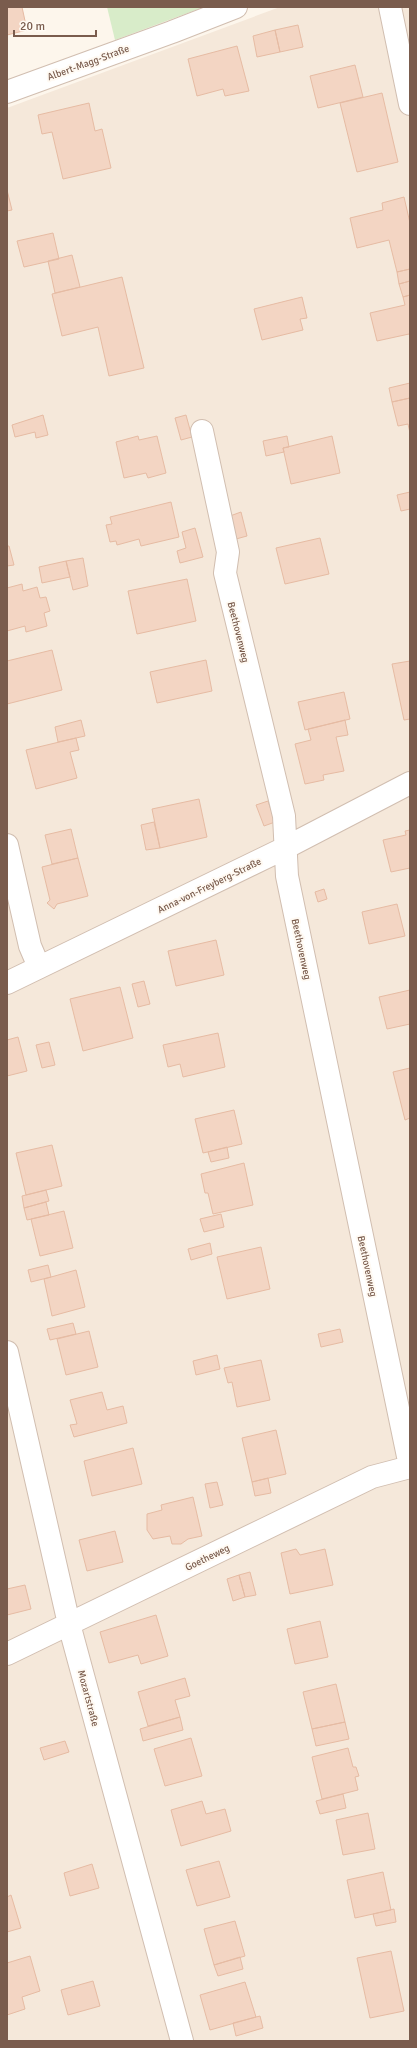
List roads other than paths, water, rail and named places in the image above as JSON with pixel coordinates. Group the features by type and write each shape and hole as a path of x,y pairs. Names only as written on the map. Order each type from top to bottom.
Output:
{"street":[{"name":"Albert-Magg-Straße","path":"7,92 236,7"},
{"path":"390,7 410,104"},
{"name":"Beethovenweg","path":"202,432 228,552 225,573 284,816 287,876 405,1424 410,1466"},
{"name":"Anna-von-Freyberg-Straße","path":"7,983 285,848 410,783"},
{"path":"7,845 30,946 39,967"},
{"name":"Mozartstraße","path":"7,1352 69,1624 182,2041"},
{"name":"Goetheweg","path":"7,1654 372,1477 410,1466"}]}
